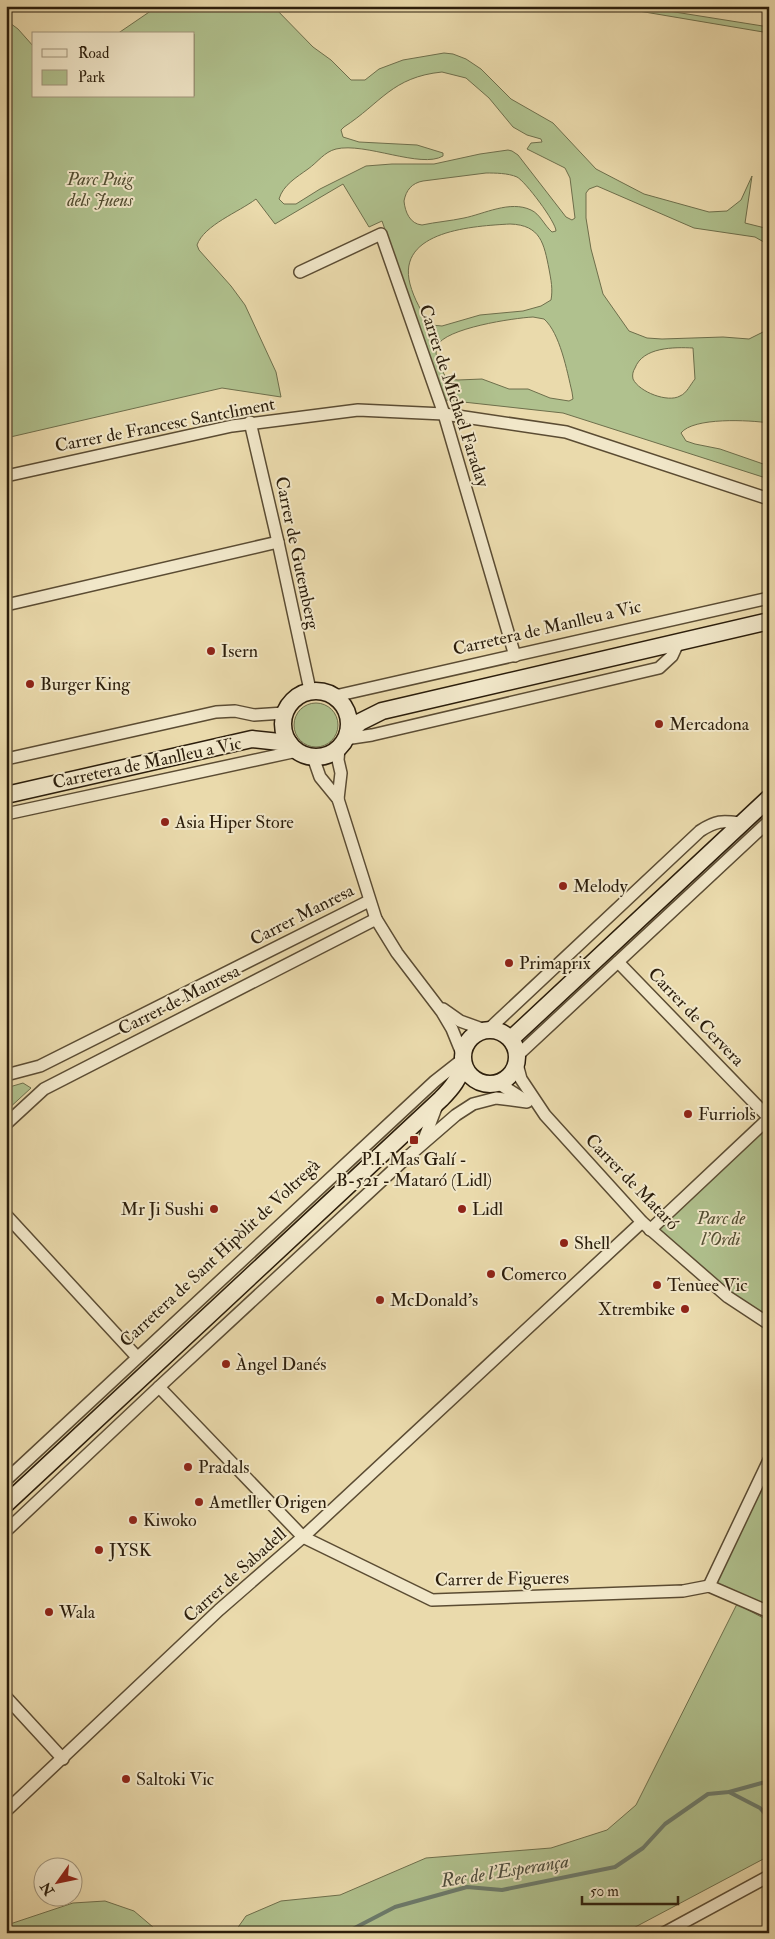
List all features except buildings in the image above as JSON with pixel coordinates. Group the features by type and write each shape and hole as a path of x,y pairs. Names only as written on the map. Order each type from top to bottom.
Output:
{"street":[{"name":"Carrer de Michael Faraday","path":"300,272 381,234 444,414 515,656"},
{"name":"Carrer de Francesc Santcliment","path":"6,476 250,422 358,410 444,414 566,432 769,499"},
{"name":"Carrer de Gutemberg","path":"250,422 310,690"},
{"path":"6,605 278,542"},
{"name":"Carretera de Manlleu a Vic","path":"340,701 515,656 769,598"},
{"path":"382,711 340,701 322,691 310,690 295,698 284,715 284,732 293,747 313,757 327,755 360,722 382,711 769,622"},
{"path":"344,740 658,668 672,656 678,642"},
{"path":"340,701 349,718 338,760 341,773 338,798 376,919 396,953 436,1003 452,1029 467,1072 473,1078 493,1083"},
{"name":"Carretera de Manlleu a Vic","path":"6,759 216,712 235,711 254,715 284,715"},
{"name":"Carretera de Manlleu a Vic","path":"6,795 252,739 272,727 284,715"},
{"name":"Carretera de Manlleu a Vic","path":"252,739 293,747"},
{"name":"Carretera de Manlleu a Vic","path":"6,814 293,747"},
{"path":"313,757 320,777 338,798"},
{"path":"511,1039 769,798"},
{"path":"6,1504 455,1085 462,1070 465,1046 469,1039 478,1032 487,1030 700,831 720,821 742,823"},
{"path":"422,1143 440,1100 460,1088 493,1083 509,1076 517,1060 618,962 769,821"},
{"name":"Carrer Manresa","path":"6,1075 40,1066 369,901"},
{"name":"Carrer de Manresa","path":"6,1124 44,1089 376,919"},
{"name":"Carrer de Cervera","path":"618,962 769,1118"},
{"path":"436,1003 460,1021 487,1030 501,1032 511,1039 516,1047 517,1060"},
{"name":"Carretera de Sant Hipòlit de Voltregà","path":"6,1480 435,1081 463,1059"},
{"name":"Carrer de Mataró","path":"517,1060 523,1084 544,1115 646,1226 728,1298 769,1324"},
{"name":"Carrer de Mataró","path":"493,1083 527,1102 544,1115"},
{"path":"6,1531 159,1386 422,1143 456,1115 473,1104 496,1098 527,1102"},
{"name":"Carrer de Sabadell","path":"6,1811 219,1610 303,1538 646,1226 769,1118"},
{"path":"6,1215 137,1357"},
{"name":"Carrer de Figueres","path":"159,1386 303,1538 432,1600 682,1591 709,1586"},
{"path":"769,1460 709,1586 769,1612"},
{"path":"6,1697 63,1759"},
{"path":"664,1933 767,1881"}],"green space":[{"name":"Parc Puig dels Jueus","path":"158,6 273,6 313,47 331,60 351,80 365,80 379,69 403,60 444,53 466,59 481,69 511,99 553,123 596,169 644,194 709,212 727,211 741,200 752,176 745,223 769,229 769,245 755,237 694,228 597,186 589,189 586,193 586,218 591,249 603,294 629,331 647,338 662,339 723,337 749,339 769,329 769,423 749,421 709,422 697,424 681,433 686,441 720,449 769,466 769,479 563,413 445,400 382,221 369,227 343,184 275,224 256,199 214,225 197,245 199,250 245,305 276,372 281,397 222,388 6,438 6,20 18,29 32,45 32,98 195,98 195,32 120,32","holes":["442,72 466,78 489,98 513,127 527,135 541,139 542,142 531,143 527,149 565,168 570,178 575,218 572,220 566,217 518,155 508,150 434,164 366,166 320,189 296,204 284,204 279,199 291,182 332,150 362,149 421,159 433,159 443,156 443,153 417,145 359,142 343,137 341,130 399,85 411,79","486,173 506,174 521,180 540,202 555,226 556,231 552,232 531,210 514,206 459,219 422,225 414,222 409,217 404,201 406,194 416,183","510,224 520,225 535,232 543,244 552,288 551,300 541,306 523,311 480,315 442,326 431,325 424,316 410,284 409,266 415,252 426,242 442,235 459,230","533,317 544,319 550,325 559,343 573,399 569,401 550,398 528,389 509,389 482,379 447,379 436,354 437,346 443,340 453,334 481,325","668,348 693,348 695,379 685,393 680,396 668,398 654,395 641,388 633,379 633,372 639,361 652,352"]},
{"path":"609,6 637,6 769,27 769,33"},
{"path":"316,703 328,707 334,713 338,725 334,737 328,743 316,747 304,743 298,737 294,725 298,713 304,707"},
{"path":"23,1083 31,1088 6,1111 6,1088"},
{"name":"Parc de l'Ordi","path":"769,1118 769,1324 650,1230"},
{"path":"769,1460 769,1612 709,1586"},
{"path":"737,1604 769,1621 769,1856 624,1933 234,1933 246,1916 281,1901 340,1895 426,1858 551,1848 607,1830 636,1805"},
{"path":"105,1901 134,1911 160,1933 6,1933 7,1925 64,1906 82,1906 82,1902"}],"waterway":[{"name":"Rec de l'Esperança","path":"345,1933 395,1907 467,1887 502,1890 615,1867 643,1848 665,1824 708,1794 729,1792 769,1781"},
{"path":"729,1792 760,1808 769,1818"}],"place":[{"name":"Isern","path":"211,651"},
{"name":"Burger King","path":"30,684"},
{"name":"Mercadona","path":"659,724"},
{"name":"Asia Hiper Store","path":"165,822"},
{"name":"Melody","path":"563,886"},
{"name":"Primaprix","path":"509,963"},
{"name":"Furriols","path":"688,1114"},
{"name":"P.I. Mas Galí - B-521 - Mataró (Lidl)","path":"414,1140"},
{"name":"Mr Ji Sushi","path":"214,1209"},
{"name":"Lidl","path":"462,1209"},
{"name":"Shell","path":"564,1243"},
{"name":"Comerco","path":"491,1274"},
{"name":"Tenuee Vic","path":"657,1285"},
{"name":"McDonald's","path":"380,1300"},
{"name":"Xtrembike","path":"685,1309"},
{"name":"Àngel Danés","path":"226,1364"},
{"name":"Pradals","path":"188,1467"},
{"name":"Ametller Origen","path":"199,1502"},
{"name":"Kiwoko","path":"133,1520"},
{"name":"JYSK","path":"99,1550"},
{"name":"Wala","path":"49,1612"},
{"name":"Saltoki Vic","path":"126,1779"}]}
